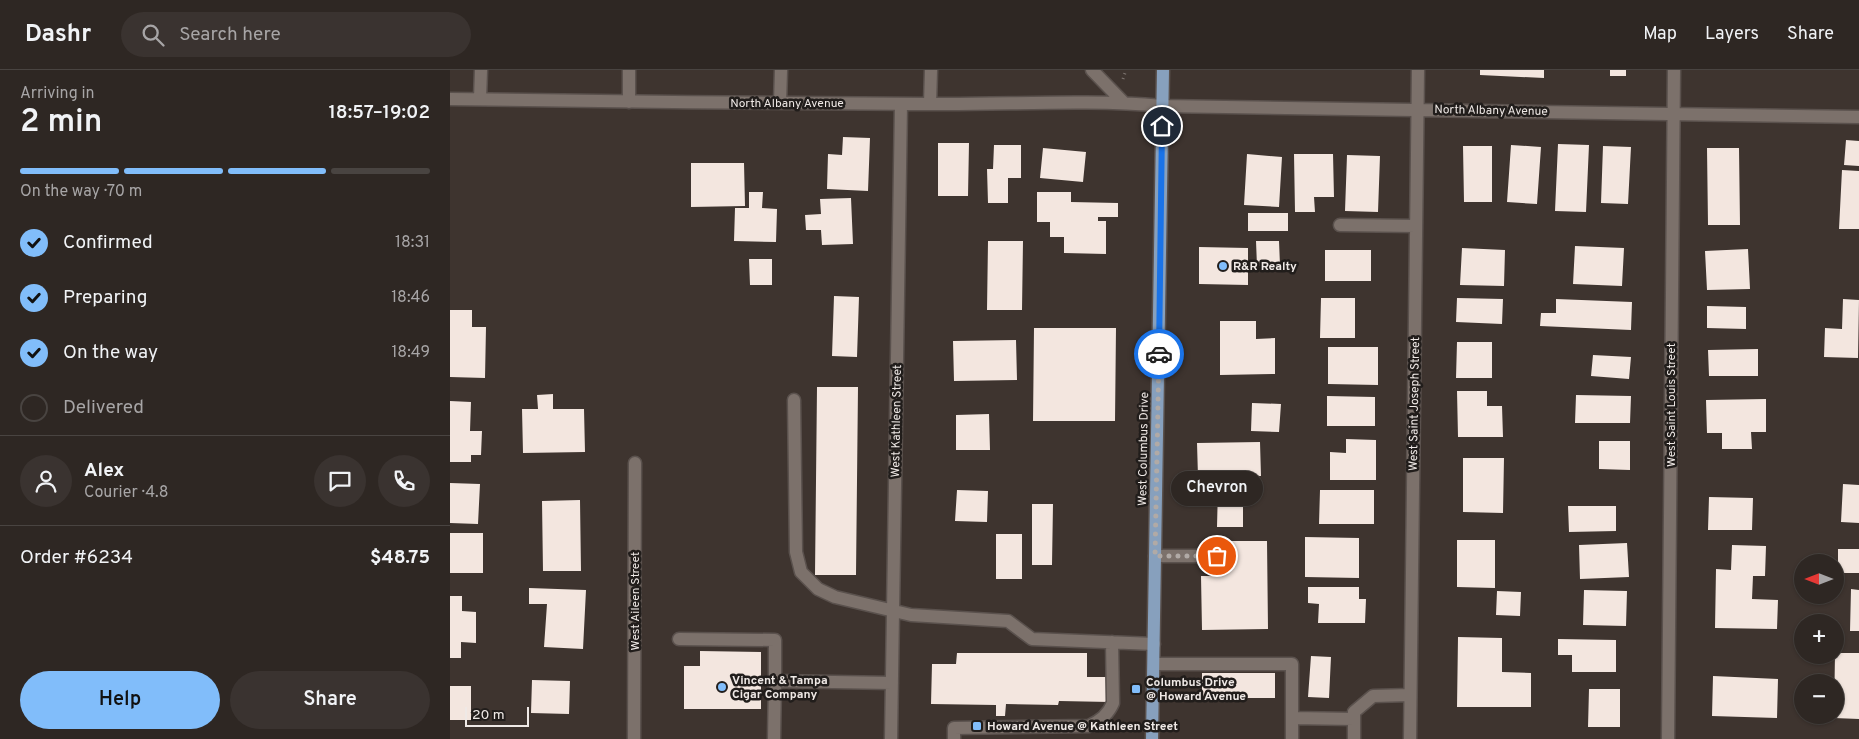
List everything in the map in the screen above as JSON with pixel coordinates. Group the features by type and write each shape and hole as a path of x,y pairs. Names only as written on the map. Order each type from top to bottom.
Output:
{"main road":[{"name":"West Columbus Drive","path":"1152,739 1163,70"}],"street":[{"path":"480,99 481,70"},
{"path":"629,70 629,102"},
{"path":"780,103 781,70"},
{"path":"930,104 931,70"},
{"path":"1092,70 1124,103"},
{"name":"West Saint Joseph Street","path":"1410,739 1418,70"},
{"name":"West Saint Louis Street","path":"1668,739 1674,70"},
{"name":"North Albany Avenue","path":"450,99 901,104 1124,103 1162,106 1859,117"},
{"name":"West Kathleen Street","path":"891,739 901,104"},
{"path":"1340,225 1416,226"},
{"path":"794,400 796,552 801,572 818,590 836,597 911,615 1008,621 1032,639 1154,644"},
{"name":"West Aileen Street","path":"634,739 636,463"},
{"path":"1155,556 1217,556"},
{"path":"679,639 775,640 774,739"},
{"path":"954,739 954,728 1052,733 1090,726 1101,720 1113,703 1112,642"},
{"path":"1154,664 1292,664 1292,739"},
{"path":"775,681 892,683"},
{"path":"1354,739 1354,712 1373,696 1410,695"},
{"path":"1292,718 1354,719"}],"building":[{"path":"1480,70 1544,70 1544,78 1480,75"},
{"path":"1610,70 1626,70 1626,76 1610,76"},
{"path":"843,137 870,138 868,191 827,189 828,154 842,155"},
{"path":"1846,140 1859,141 1859,166 1844,165"},
{"path":"938,143 969,143 968,196 938,196"},
{"path":"1558,144 1589,145 1586,212 1555,211"},
{"path":"994,145 1021,145 1021,178 1008,178 1008,203 988,203 987,169 993,169"},
{"path":"1511,145 1541,147 1537,204 1507,202"},
{"path":"1463,146 1492,146 1492,202 1464,202"},
{"path":"1603,146 1631,147 1628,204 1601,203"},
{"path":"1043,148 1086,152 1083,182 1040,178"},
{"path":"1707,148 1739,148 1740,225 1708,225"},
{"path":"1247,154 1282,157 1279,207 1244,205"},
{"path":"1294,154 1333,154 1334,197 1314,197 1315,212 1295,212"},
{"path":"1347,155 1380,156 1378,212 1345,211"},
{"path":"691,163 744,163 745,206 691,207"},
{"path":"1842,170 1859,171 1859,229 1839,229"},
{"path":"749,192 763,192 762,208 777,209 776,242 734,241 735,208 749,208"},
{"path":"1037,192 1071,192 1071,202 1118,203 1118,217 1098,217 1098,221 1106,221 1106,254 1064,253 1064,237 1050,237 1050,222 1037,222"},
{"path":"851,198 853,244 822,245 821,230 806,230 805,215 821,214 820,199"},
{"path":"1248,213 1288,213 1288,231 1248,231"},
{"path":"988,241 1023,241 1022,310 987,310"},
{"path":"1256,241 1279,241 1280,265 1257,266"},
{"path":"1575,246 1624,248 1622,286 1573,284"},
{"name":"R&R Realty","path":"1199,247 1248,248 1248,285 1199,284"},
{"path":"1462,248 1505,250 1504,286 1460,285"},
{"path":"1748,249 1750,289 1707,290 1705,251"},
{"path":"1325,250 1371,250 1371,281 1325,281"},
{"path":"749,259 772,259 772,285 750,285"},
{"path":"834,296 859,297 857,357 832,356"},
{"path":"1321,298 1355,298 1355,338 1320,338"},
{"path":"1457,298 1503,299 1502,324 1456,322"},
{"path":"1556,299 1632,302 1631,330 1540,326 1541,313 1556,313"},
{"path":"1843,299 1859,300 1858,358 1824,357 1825,328 1842,329"},
{"path":"1707,306 1746,307 1746,329 1707,328"},
{"path":"450,310 472,310 472,327 486,327 485,378 450,377"},
{"path":"1220,321 1256,321 1256,339 1275,338 1275,374 1220,375"},
{"path":"1034,328 1116,328 1115,421 1033,421"},
{"path":"1016,340 1017,380 954,381 953,341"},
{"path":"1457,342 1492,342 1492,378 1456,378"},
{"path":"1328,347 1378,347 1378,385 1328,384"},
{"path":"1758,349 1758,376 1709,376 1708,350"},
{"path":"1593,355 1631,357 1629,379 1591,376"},
{"path":"817,387 858,387 856,575 815,575"},
{"path":"1457,391 1487,391 1487,406 1502,406 1503,437 1458,437"},
{"path":"553,394 553,409 584,409 585,452 523,453 522,409 538,409 537,395"},
{"path":"1576,395 1631,396 1630,423 1575,423"},
{"path":"1327,396 1375,397 1375,426 1327,426"},
{"path":"1766,399 1766,432 1751,432 1752,449 1722,449 1722,433 1707,433 1706,400"},
{"path":"450,401 471,402 470,431 482,431 481,455 471,455 471,462 450,462"},
{"path":"1252,403 1281,404 1279,432 1251,431"},
{"path":"989,414 990,450 956,450 956,415"},
{"path":"1346,439 1376,440 1376,480 1330,480 1330,452 1346,453"},
{"path":"1599,441 1630,441 1630,470 1599,469"},
{"path":"1260,442 1261,476 1198,477 1197,443"},
{"path":"1463,458 1504,458 1503,513 1463,512"},
{"path":"450,483 480,484 478,524 450,523"},
{"path":"1843,484 1859,485 1859,523 1841,522"},
{"path":"1218,487 1243,487 1243,527 1217,527"},
{"path":"957,490 988,491 987,522 955,521"},
{"path":"1320,490 1374,490 1374,524 1319,524"},
{"path":"1709,497 1753,498 1752,530 1708,530"},
{"path":"580,500 581,571 543,571 542,501"},
{"path":"1032,504 1053,504 1052,565 1032,565"},
{"path":"1568,506 1616,506 1616,531 1569,532"},
{"path":"450,533 483,533 483,573 450,573"},
{"path":"996,534 1022,534 1022,579 996,579"},
{"path":"1305,537 1359,538 1359,578 1305,577"},
{"path":"1457,540 1495,540 1495,588 1457,587"},
{"path":"1219,541 1267,541 1268,629 1202,630 1201,576 1220,576"},
{"path":"1627,543 1629,577 1580,579 1579,545"},
{"path":"1732,545 1766,546 1765,576 1753,576 1752,599 1778,600 1777,629 1715,628 1716,569 1731,570"},
{"path":"1838,549 1859,549 1859,573 1844,573 1844,554 1838,554"},
{"path":"1308,587 1359,587 1359,599 1366,599 1365,623 1318,623 1319,604 1308,603"},
{"path":"529,588 586,590 583,649 544,647 547,604 529,604"},
{"path":"1851,589 1859,590 1859,631 1850,631"},
{"path":"1584,590 1627,591 1626,626 1583,625"},
{"path":"1497,591 1521,592 1520,616 1496,615"},
{"path":"450,596 462,596 462,611 476,612 476,643 461,642 461,658 450,658"},
{"path":"1458,637 1502,638 1502,672 1531,673 1531,707 1457,707"},
{"path":"1558,639 1616,640 1616,672 1572,672 1572,655 1558,655"},
{"name":"Vincent & Tampa Cigar Company","path":"700,651 761,652 761,709 684,709 684,666 700,666"},
{"path":"957,653 1087,653 1087,677 1111,677 1110,702 1059,701 1058,705 1006,704 1005,716 996,716 996,705 931,704 932,664 956,664"},
{"path":"1844,653 1859,653 1859,719 1844,718 1844,674 1835,674 1835,664 1844,664"},
{"path":"1311,656 1331,657 1329,698 1308,697"},
{"path":"1202,673 1275,673 1275,698 1202,698"},
{"path":"1713,676 1778,679 1777,718 1712,716"},
{"path":"532,680 570,681 569,714 531,713"},
{"path":"450,686 471,686 471,720 450,720"},
{"path":"1589,689 1620,689 1620,727 1588,727"}],"way so far":[{"path":"1159,354 1155,556 1217,556"}],"place":[{"name":"R&R Realty","path":"1223,266"},
{"name":"Chevron","path":"1217,556"},
{"name":"Vincent & Tampa Cigar Company","path":"722,687"},
{"name":"Columbus Drive @ Howard Avenue","path":"1136,689"},
{"name":"Howard Avenue @ Kathleen Street","path":"977,726"}],"route":[{"path":"1159,354 1162,126"}]}
